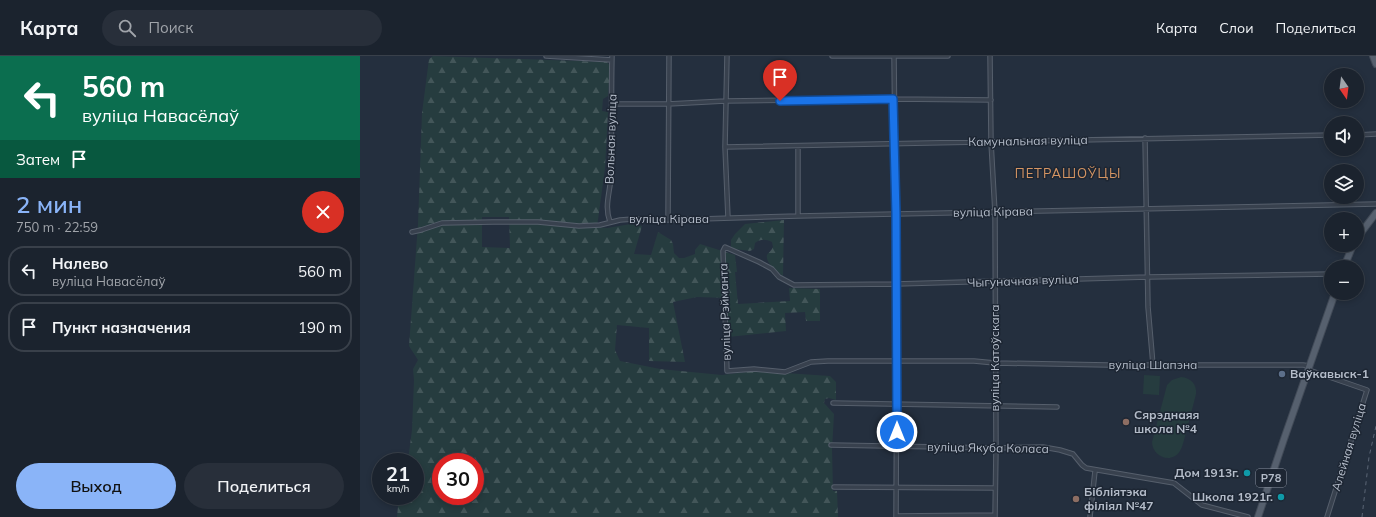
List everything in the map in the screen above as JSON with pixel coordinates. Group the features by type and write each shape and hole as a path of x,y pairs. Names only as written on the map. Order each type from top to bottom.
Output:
{"main road":[{"path":"1373,56 1376,64"},
{"path":"1364,229 1376,213"},
{"name":"Р78","path":"1258,517 1333,300"}],"street":[{"path":"546,56 612,58"},
{"path":"668,220 669,56"},
{"path":"727,56 725,147 728,218"},
{"path":"832,56 948,56"},
{"path":"894,56 893,99 896,214 897,361 896,516 995,516"},
{"name":"вуліца Катоўскага","path":"990,56 991,142 995,213 995,516"},
{"name":"Вольная вуліца","path":"610,222 607,214 607,206 611,179 612,58"},
{"path":"612,104 893,99 990,100"},
{"path":"1364,135 1376,134"},
{"name":"Камунальная вуліца","path":"725,147 1324,135"},
{"path":"1145,138 1148,307 1153,365"},
{"path":"798,146 798,216"},
{"name":"вуліца Кірава","path":"412,232 442,223 538,222 579,226 634,219 668,220 1376,204"},
{"name":"Чыгуначная вуліца","path":"725,247 772,269 779,277 794,285 1324,274"},
{"name":"вуліца Рэйманта","path":"725,247 723,251 727,371 754,369 785,372 811,362 828,360 974,362 995,364"},
{"name":"вуліца Шапэна","path":"995,364 1303,365 1309,368"},
{"name":"Алейная вуліца","path":"1309,368 1367,390 1327,517"},
{"path":"834,403 1057,407"},
{"name":"вуліца Якуба Коласа","path":"831,445 996,448 1043,447 1073,454 1082,465 1095,471"},
{"path":"1090,517 1095,471 1174,483 1202,505 1248,517"},
{"path":"834,487 995,488"}],"green space":[{"path":"433,56 607,62 610,66 608,96 603,99 602,111 608,112 605,168 597,227 607,228 631,224 642,226 634,254 651,255 658,232 671,240 674,253 679,258 684,258 695,254 695,250 700,244 735,255 738,304 790,301 789,288 820,289 820,321 806,321 805,312 785,313 786,331 728,337 727,298 697,297 673,302 685,362 649,361 649,328 617,325 615,350 620,361 660,369 722,375 754,371 830,376 836,382 836,400 829,398 825,399 824,403 834,414 832,449 833,491 837,491 838,517 397,517 398,505 424,505 424,453 409,453 412,430 413,369 418,360 409,346 418,224 422,113 429,59","holes":["482,217 509,217 510,248 482,247"]},
{"path":"784,220 783,276 772,267 767,258 767,255 773,247 772,242 761,240 755,243 754,249 750,251 731,247 731,240 745,224"},
{"path":"1144,375 1160,376 1159,395 1143,394"},
{"path":"1181,377 1193,382 1196,394 1181,449 1176,455 1167,458 1158,455 1152,442 1167,385 1172,380"}],"railway":[{"path":"1362,517 1369,457 1376,426"}],"place":[{"name":"Ваўкавыск-1","path":"1282,374"},
{"name":"Сярэднаяя школа №4","path":"1126,422"},
{"name":"Дом 1913г.","path":"1247,473"},
{"name":"Школа 1921г.","path":"1281,497"},
{"name":"Бібліятэка філіял №47","path":"1076,499"}],"district":[{"name":"ПЕТРАШОЎЦЫ","path":"1068,173"}],"route":[{"path":"780,101 893,99 896,214 897,432"}]}
